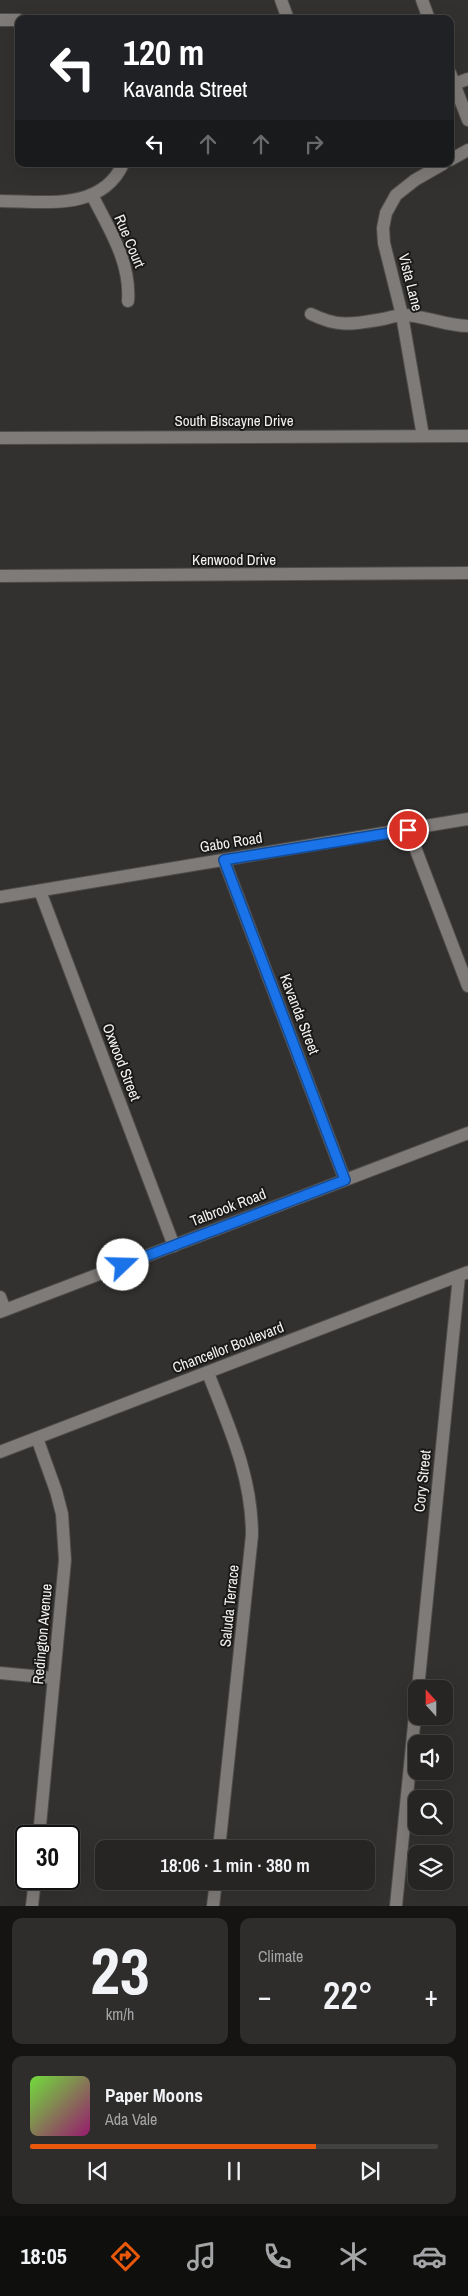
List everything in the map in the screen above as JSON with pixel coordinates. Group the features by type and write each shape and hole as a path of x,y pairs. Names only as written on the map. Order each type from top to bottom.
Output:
{"street":[{"path":"281,0 287,15"},
{"path":"422,0 428,15"},
{"path":"0,20 15,20"},
{"path":"454,79 468,79"},
{"path":"454,84 468,120"},
{"path":"454,158 468,150"},
{"path":"0,202 68,201 92,195 110,183 121,167"},
{"name":"Vista Lane","path":"422,436 402,315 384,243 384,220 389,206 401,190 438,167"},
{"name":"Rue Court","path":"92,195 125,262 129,282 128,301"},
{"path":"311,314 326,322 345,325 402,315 452,325 468,326"},
{"name":"South Biscayne Drive","path":"0,438 468,436"},
{"name":"Kenwood Drive","path":"0,576 468,574"},
{"name":"Gabo Road","path":"0,897 468,819"},
{"path":"408,830 468,986"},
{"name":"Kavanda Street","path":"224,860 345,1180"},
{"name":"Oxwood Street","path":"40,890 174,1246"},
{"name":"Talbrook Road","path":"3,1311 468,1133"},
{"name":"Chancellor Boulevard","path":"0,1452 464,1274"},
{"name":"Cory Street","path":"419,1680 464,1274"},
{"path":"0,1297 3,1311"},
{"name":"Saluda Terrace","path":"208,1373 247,1478 252,1516 252,1535 220,1840"},
{"name":"Redington Avenue","path":"37,1438 56,1491 65,1537 65,1560 40,1825"},
{"path":"0,1673 54,1678"},
{"path":"396,1906 414,1725"},
{"path":"32,1906 33,1890"},
{"path":"213,1906 215,1890"}],"route":[{"path":"123,1265 345,1180 224,860 408,830"}]}
